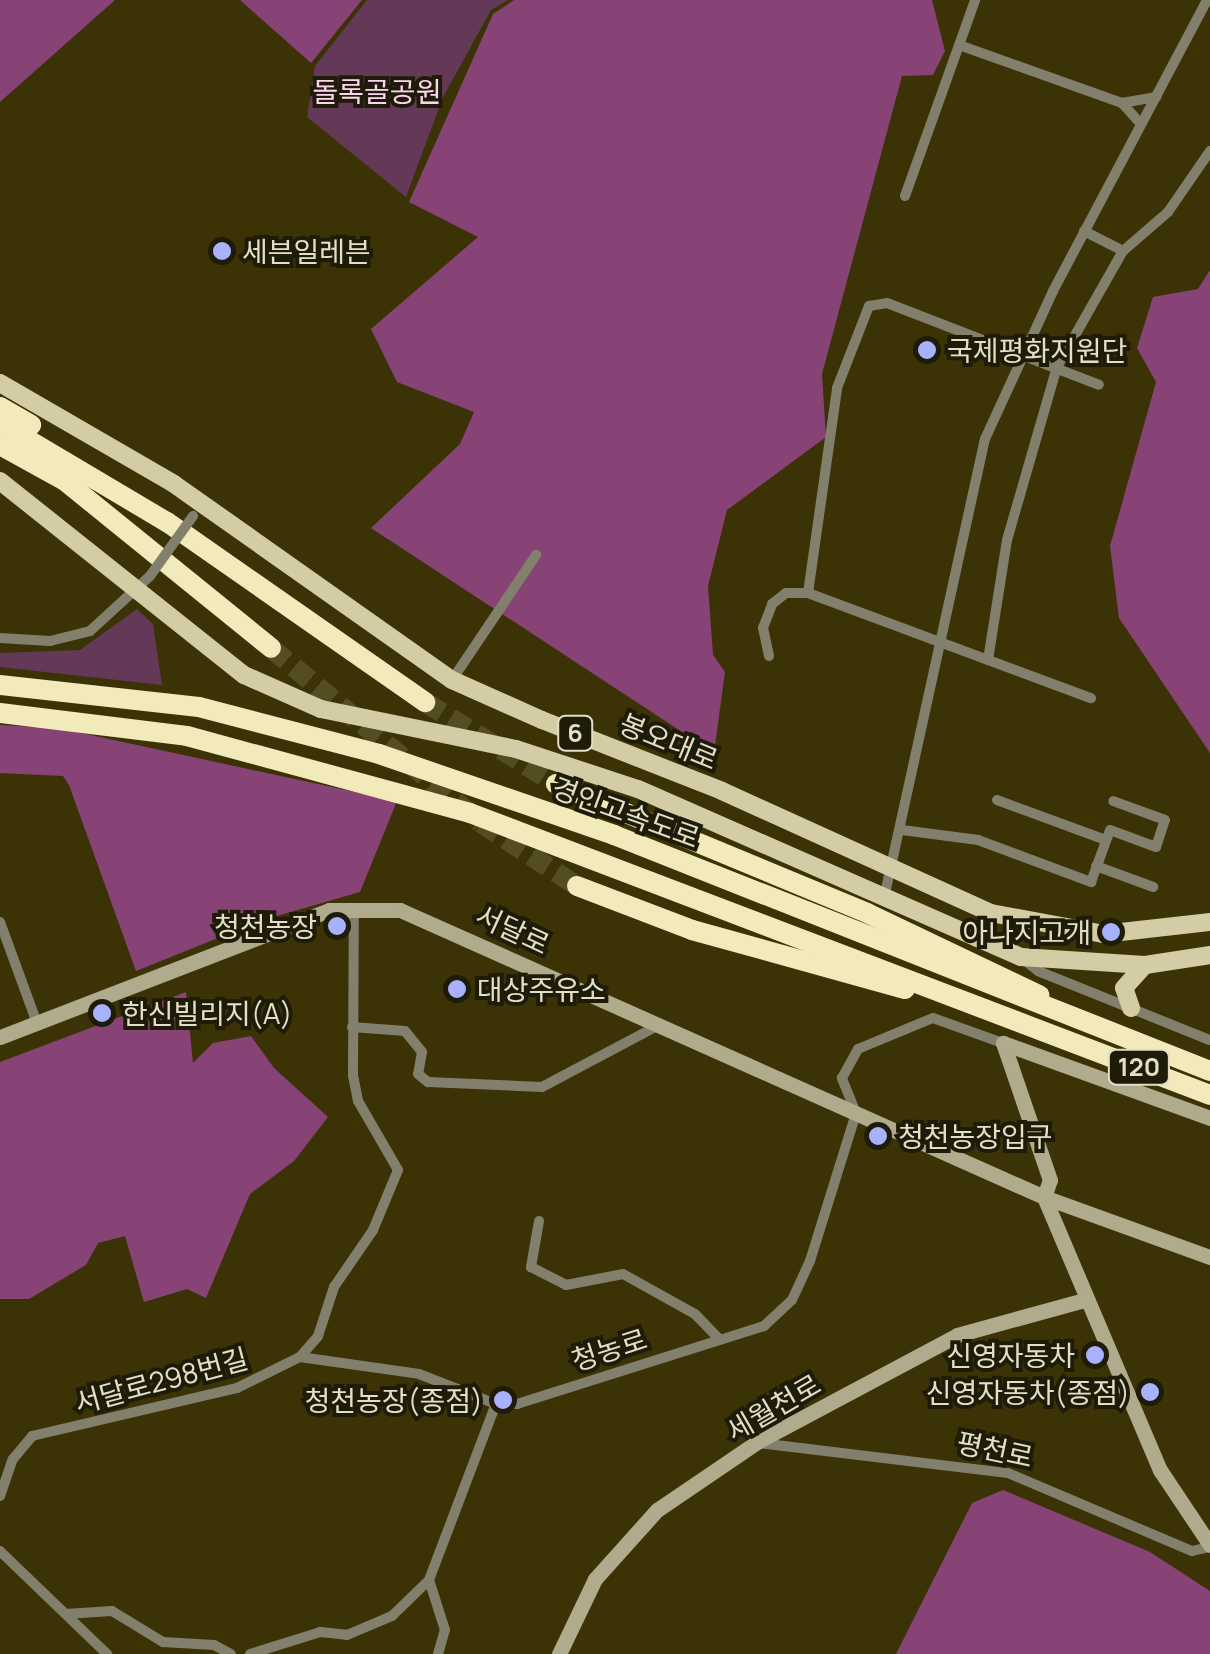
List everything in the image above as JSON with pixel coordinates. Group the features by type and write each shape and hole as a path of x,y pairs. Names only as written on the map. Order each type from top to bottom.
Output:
{"highway":[{"path":"0,407 215,545 281,602"},
{"path":"0,423 152,512 425,702"},
{"path":"0,445 65,481 270,648"},
{"path":"0,454 65,481"},
{"name":"경인고속도로","path":"0,685 199,707 380,754 614,835 1071,1029 1210,1094"},
{"name":"경인고속도로","path":"0,713 187,736 401,791 1071,1029 1210,1071"},
{"path":"556,784 1014,978 1071,1029"},
{"path":"577,886 692,930 888,982 994,1023 1071,1029"}],"main road":[{"name":"봉오대로","path":"0,383 65,415 198,510 452,680 740,799 894,873 992,913 1057,930 1103,934 1210,922"},
{"name":"봉오대로","path":"0,482 231,665 280,693 376,724 564,763 638,788 1021,957 1145,965 1210,955"},
{"path":"1131,1008 1124,988 1145,965"}],"street":[{"path":"905,196 975,0"},
{"path":"884,899 894,873 972,479 1023,351 1207,0"},
{"path":"958,45 1122,103 1141,124"},
{"path":"1122,103 1156,97"},
{"path":"988,660 1007,540 1057,366 1123,251 1168,212 1210,151"},
{"path":"1084,230 1123,251"},
{"path":"808,593 837,388 869,306 887,303 1023,351 1099,385"},
{"path":"0,638 50,641 90,631 150,576 198,510"},
{"path":"452,680 536,555"},
{"path":"769,656 763,628 772,604 786,593 808,593 1091,698"},
{"path":"998,800 1106,840"},
{"path":"902,830 978,840 1090,882 1110,830 1156,847 1166,820 1113,800"},
{"path":"1096,866 1154,887"},
{"path":"300,1357 318,1336 334,1287 373,1230 398,1170 358,1101 352,1027 354,907"},
{"name":"서달로","path":"0,1037 330,910 400,910 439,922 657,1026 1044,1198 1210,1257"},
{"path":"0,922 37,1022"},
{"path":"1021,957 1038,971 1210,1040"},
{"path":"856,1113 842,1078 858,1049 932,1018 1210,1118"},
{"path":"352,1027 404,1032 422,1052 418,1074 428,1082 542,1087 657,1026"},
{"name":"평천로","path":"756,1442 1008,1473 1192,1551 1210,1546 1160,1470 1084,1300 1044,1198 1050,1180 1004,1042"},
{"name":"청농로","path":"496,1404 517,1404 764,1326 792,1300 810,1261 856,1113"},
{"path":"539,1222 532,1267 566,1285 622,1274 694,1314 718,1338"},
{"name":"세월천로","path":"559,1654 595,1579 657,1510 756,1442 957,1335 1084,1300"},
{"path":"250,1654 320,1632 347,1635 392,1616 429,1580 496,1404 419,1374 300,1357"},
{"name":"서달로298번길","path":"0,1496 14,1459 32,1436 236,1388 300,1357"},
{"path":"0,1551 107,1654"},
{"path":"429,1580 444,1630 438,1654"},
{"path":"66,1614 112,1611 163,1642 214,1645 231,1654"}],"green space":[{"name":"돌록골공원","path":"367,0 508,0 491,10 443,97 406,197 307,117 315,66"},
{"path":"137,609 153,624 162,685 0,667 0,653 80,650"}],"shaded area":[{"path":"0,0 115,0 0,102"},
{"path":"240,0 362,0 311,63"},
{"path":"514,0 932,0 945,51 933,75 902,76 822,374 826,437 727,510 708,586 713,655 725,672 714,753 371,528 460,444 474,412 397,382 371,329 478,237 409,202 493,14"},
{"path":"1210,270 1210,753 1119,618 1110,546 1156,382 1137,348 1153,297 1198,289"},
{"path":"0,725 58,728 397,801 360,892 263,920 136,971 69,785 63,776 0,773"},
{"path":"186,992 193,1063 213,1043 251,1036 274,1068 328,1117 294,1161 250,1194 206,1298 187,1289 144,1302 125,1236 98,1243 86,1265 29,1299 0,1299 0,1062"},
{"path":"1003,1490 1150,1552 1210,1591 1210,1654 896,1654 972,1503"}],"tunnel":[{"path":"271,648 481,823 577,886"},
{"path":"425,702 556,784"}],"place":[{"name":"세븐일레븐","path":"222,251"},
{"name":"국제평화지원단","path":"927,350"},
{"name":"청천농장","path":"337,926"},
{"name":"아나지고개","path":"1111,932"},
{"name":"대상주유소","path":"457,989"},
{"name":"한신빌리지(A)","path":"102,1013"},
{"name":"청천농장입구","path":"878,1136"},
{"name":"신영자동차","path":"1095,1355"},
{"name":"신영자동차(종점)","path":"1150,1392"},
{"name":"청천농장(종점)","path":"503,1400"}]}
